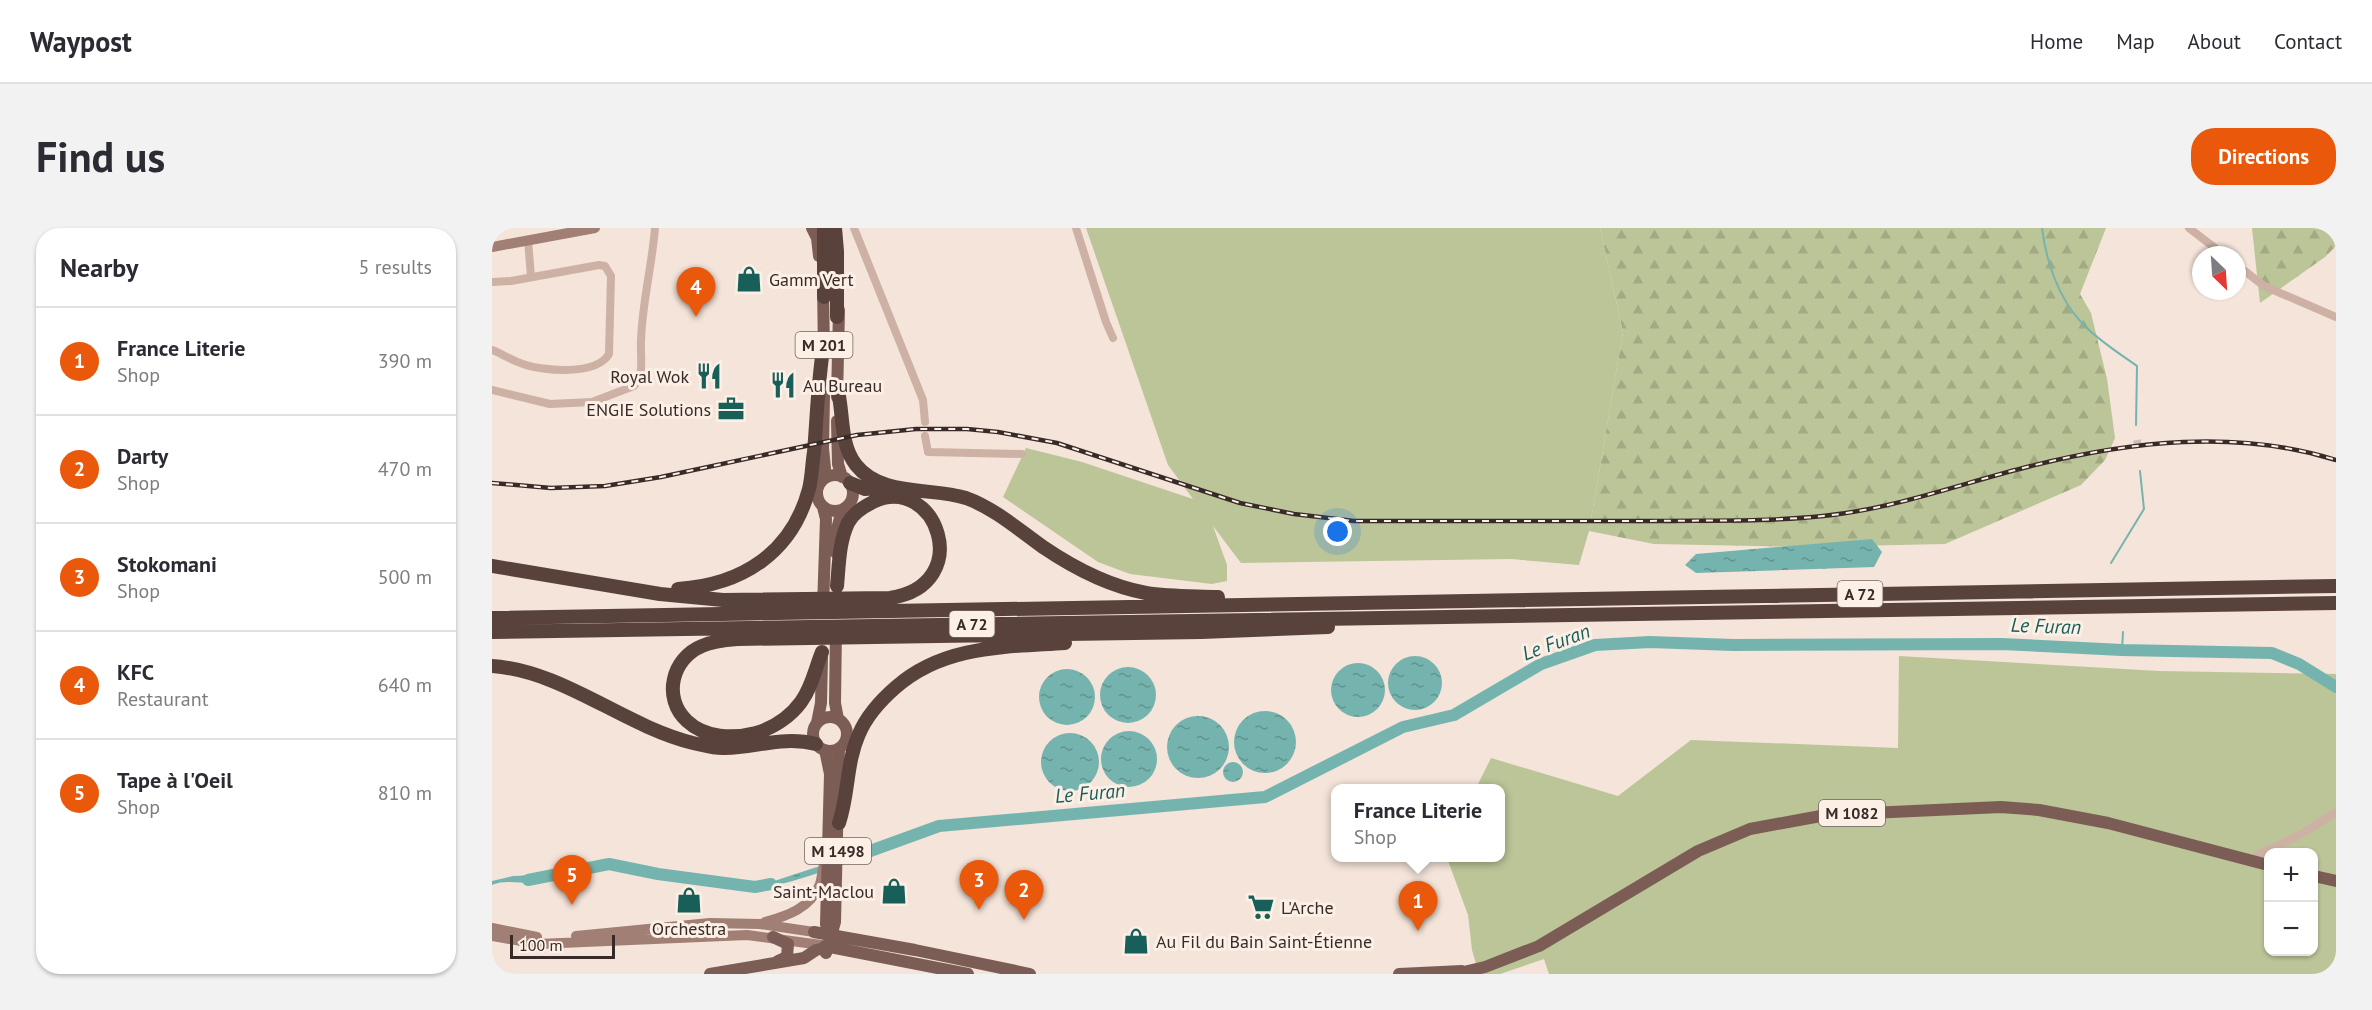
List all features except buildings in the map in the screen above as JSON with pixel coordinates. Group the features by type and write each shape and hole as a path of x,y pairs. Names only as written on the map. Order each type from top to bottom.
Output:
{"highway":[{"name":"M 201","path":"824,228 824,297"},
{"name":"M 201","path":"835,228 837,317"},
{"path":"620,587 661,590 703,588 734,578 753,567 771,554 785,539 799,519 810,487 824,343"},
{"path":"837,387 842,403 846,447 856,465 872,478 891,487"},
{"path":"846,480 865,489 891,487 941,492 968,499 995,514 1074,567 1099,579 1145,592 1234,597 1248,605"},
{"path":"492,566 660,594 723,600 890,598 904,596 916,590 928,580 937,567 941,550 939,533 932,519 923,509 910,501 896,497 880,499 862,507 849,520 842,536 837,586"},
{"name":"A 72","path":"492,618 2336,586"},
{"name":"A 72","path":"492,632 2336,603"},
{"path":"829,653 801,703 772,727 743,736 710,734 688,722 680,715 676,705 673,681 680,662 701,646 738,639 1201,632 1376,625 1397,617"},
{"path":"839,823 846,802 849,763 859,734 888,694 923,667 957,654 985,649 1178,636 1201,632"},
{"path":"492,666 505,667 549,680 661,732 691,742 722,748 797,739 821,747"}],"main road":[{"path":"492,247 595,228"},
{"path":"812,228 817,238 824,297"},
{"path":"837,317 842,296 842,228"},
{"name":"M 201","path":"821,482 825,468 823,448 824,297"},
{"name":"M 201","path":"837,317 838,464 846,480"},
{"path":"817,723 830,717 838,719 845,726 847,734 843,744 839,748 821,747 813,732 821,704 829,653 837,586 836,537 842,510 852,499 846,480 832,476 821,482 817,494 826,519 824,562 829,653 838,719"},
{"path":"823,507 832,511 842,510"},
{"name":"M 1498","path":"821,747 830,774 826,939"},
{"name":"M 1498","path":"826,939 839,823 839,748"},
{"name":"M 1082","path":"1399,974 1461,973 1485,967 1539,946 1698,851 1750,829 1826,815 2001,807 2039,810 2108,823 2264,864"},
{"path":"760,924 793,913 806,904 820,883 823,866 827,860"},
{"path":"2318,877 2336,881"},
{"path":"492,928 540,938 710,923 760,924 968,974"},
{"path":"826,939 846,931 867,941"},
{"path":"492,936 538,944 747,935 867,941 1024,973"},
{"path":"773,937 788,944 789,947 787,957 774,963"},
{"path":"710,974 734,968 806,962 820,958 826,939"}],"street":[{"path":"492,390 550,404 592,402 629,389 639,381 641,373 640,340 656,228"},
{"path":"854,228 923,400 925,422"},
{"path":"1076,228 1113,338"},
{"path":"2189,228 2212,246"},
{"path":"528,240 531,277"},
{"path":"492,282 599,265 608,270 611,276 607,358 596,365 573,370 524,365 492,350"},
{"path":"2246,272 2264,286 2336,317"},
{"path":"925,436 928,452 1022,454"},
{"path":"2254,861 2257,855 2298,836 2336,812"}],"green space":[{"path":"1086,228 1600,228 1623,332 1589,531 1579,565 1511,559 1241,563 1213,526 1227,565 1227,581 1212,584 1130,574 1098,562 1003,497 1026,448 1082,462 1193,499 1168,465"},
{"path":"1600,228 2106,228 2080,294 2091,313 2107,379 2115,438 2105,460 2081,485 1945,544 1803,547 1654,544 1589,531 1623,332"},
{"path":"2252,228 2336,228 2336,246 2325,257 2260,303"},
{"path":"1899,656 2159,671 2336,674 2336,974 1549,974 1544,959 1500,974 1479,974 1472,950 1468,915 1448,862 1505,862 1505,784 1478,784 1491,758 1618,796 1691,740 1898,748"}],"water":[{"path":"1872,539 1882,552 1874,567 1696,573 1685,565 1696,554"},
{"path":"1410,656 1420,656 1430,660 1438,668 1442,683 1438,698 1430,706 1420,710 1410,710 1400,706 1392,698 1388,688 1388,678 1392,668 1400,660"},
{"path":"1353,663 1363,663 1373,667 1381,675 1385,690 1381,705 1373,713 1363,717 1353,717 1343,713 1335,705 1331,695 1331,685 1335,675 1343,667"},
{"path":"1128,667 1139,669 1148,675 1154,684 1156,695 1154,706 1148,715 1139,721 1128,723 1117,721 1108,715 1102,706 1100,695 1102,684 1108,675 1117,669"},
{"path":"1067,669 1078,671 1087,677 1093,686 1095,697 1093,708 1087,717 1078,723 1067,725 1056,723 1047,717 1041,708 1039,697 1041,686 1047,677 1056,671"},
{"path":"1259,711 1271,711 1287,720 1294,730 1296,742 1294,754 1287,764 1271,773 1259,773 1248,768 1239,759 1234,748 1234,736 1239,725 1248,716"},
{"path":"1192,716 1204,716 1220,725 1227,735 1229,747 1227,759 1220,769 1204,778 1192,778 1181,773 1172,764 1167,753 1167,741 1172,730 1181,721"},
{"path":"1124,731 1134,731 1149,739 1155,748 1157,759 1155,770 1149,779 1134,787 1124,787 1113,782 1106,775 1101,764 1101,754 1106,743 1113,736"},
{"path":"1070,733 1086,738 1094,746 1099,762 1094,778 1086,786 1070,791 1054,786 1046,778 1041,762 1046,746 1054,738"},
{"path":"1233,762 1240,765 1243,772 1240,779 1233,782 1226,779 1223,772 1226,765"},
{"path":"875,848 879,852 802,878 755,889 755,885 768,883"},
{"path":"541,875 544,882 504,882 492,885 492,881 513,876"}],"waterway":[{"path":"2042,228 2054,278 2073,312 2108,346 2137,366 2136,425"},
{"path":"2111,563 2144,509 2140,471"},
{"path":"2122,650 2123,632"},
{"name":"Le Furan","path":"862,854 939,826 1265,797 1403,727 1454,715 1541,664 1595,645 1650,642 1733,645 2002,644 2122,650 2272,653 2299,664 2336,687"},
{"name":"Le Furan","path":"528,880 609,864 658,874 755,887 771,884"}],"tunnel":[{"path":"2137,440 2139,451"}],"railway":[{"path":"492,483 551,488 605,486 661,477 857,435 916,429 967,429 998,432 1057,443 1240,503 1294,514 1354,521 1735,520 1801,518 1849,513 1902,502 2069,457 2145,445 2184,442 2260,444 2298,450 2336,460"}],"place":[{"name":"Gamm Vert","path":"749,279"},
{"name":"KFC","path":"696,317"},
{"name":"Royal Wok","path":"709,376"},
{"name":"Au Bureau","path":"783,385"},
{"name":"ENGIE Solutions","path":"731,409"},
{"name":"Saint-Maclou","path":"894,891"},
{"name":"Orchestra","path":"689,900"},
{"name":"Tape à l'Oeil","path":"572,905"},
{"name":"L'Arche","path":"1261,907"},
{"name":"Stokomani","path":"979,910"},
{"name":"Darty","path":"1024,920"},
{"name":"France Literie","path":"1418,931"},
{"name":"Au Fil du Bain Saint-Étienne","path":"1136,941"}]}
